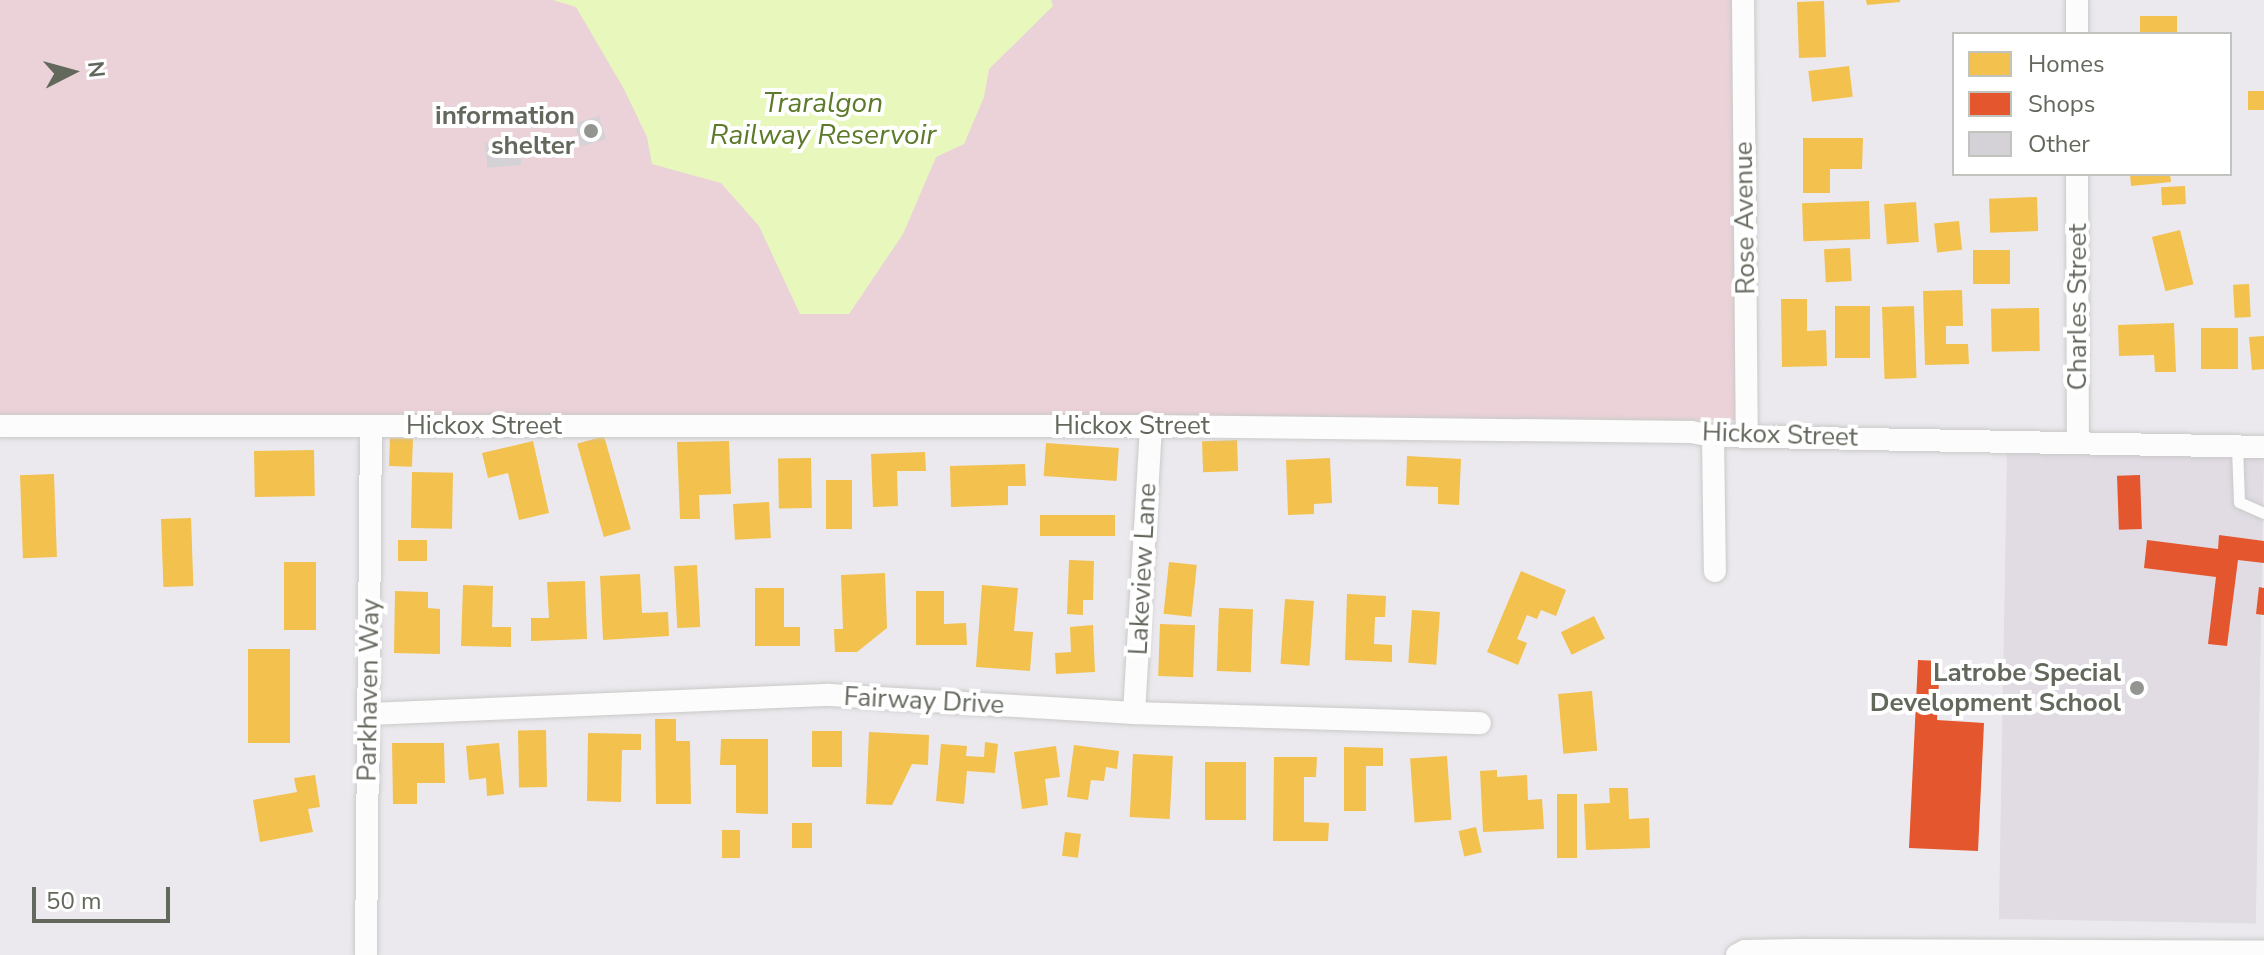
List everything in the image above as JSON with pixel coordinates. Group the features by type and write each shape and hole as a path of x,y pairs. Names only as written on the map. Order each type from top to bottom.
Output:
{"street":[{"name":"Rose Avenue","path":"1743,0 1747,435"},
{"path":"2077,0 2077,32"},
{"name":"Charles Street","path":"2077,176 2078,441"},
{"name":"Hickox Street","path":"0,426 1151,426 1691,432 1713,436 2264,447"},
{"name":"Parkhaven Way","path":"366,955 371,426"},
{"name":"Lakeview Lane","path":"1134,713 1151,426"},
{"path":"1713,436 1715,571"},
{"name":"Fairway Drive","path":"369,714 830,695 1134,713 1480,723"},
{"path":"1737,955 1745,951 1799,950 2264,952"}],"lane":[{"path":"2237,447 2239,502 2264,513"}],"shaded area":[{"path":"0,0 1739,0 1739,420 675,426 0,416"},
{"name":"Latrobe Special Development School","path":"2007,453 2264,457 2256,923 1999,919"}],"water":[{"name":"Traralgon Railway Reservoir","path":"553,0 1051,0 1053,6 989,69 984,97 964,144 936,157 903,234 849,314 800,314 759,226 721,183 652,164 647,137 624,89 576,7"}],"building: Homes":[{"path":"1866,0 1900,0 1900,2 1867,5"},
{"path":"1824,1 1826,57 1799,58 1797,2"},
{"path":"2140,16 2177,16 2177,32 2140,32"},
{"path":"1849,66 1853,97 1812,102 1808,71"},
{"path":"2248,91 2264,91 2264,110 2248,110"},
{"path":"1803,138 1863,138 1862,169 1830,169 1830,193 1803,193"},
{"path":"2130,176 2170,176 2171,182 2131,186"},
{"path":"2185,186 2186,204 2162,205 2161,187"},
{"path":"2037,197 2038,231 1990,233 1989,199"},
{"path":"1869,201 1870,239 1803,241 1802,203"},
{"path":"1916,202 1919,242 1887,244 1884,204"},
{"path":"1959,221 1962,250 1937,252 1934,224"},
{"path":"2180,230 2194,284 2165,291 2152,237"},
{"path":"1850,248 1852,281 1826,282 1824,249"},
{"path":"1973,250 2010,250 2010,284 1973,284"},
{"path":"2249,284 2251,317 2235,318 2233,285"},
{"path":"1962,290 1963,326 1946,326 1946,344 1968,344 1969,364 1925,365 1923,291"},
{"path":"1781,299 1807,299 1807,331 1826,330 1827,366 1782,367"},
{"path":"1835,306 1870,306 1870,358 1835,358"},
{"path":"1914,306 1917,378 1885,379 1882,307"},
{"path":"2039,308 2040,351 1992,352 1991,309"},
{"path":"2174,323 2176,372 2155,372 2154,355 2119,356 2118,325"},
{"path":"2201,328 2238,328 2238,369 2201,369"},
{"path":"2264,336 2264,369 2252,370 2249,337"},
{"path":"604,436 631,529 604,537 577,444"},
{"path":"390,438 413,439 412,467 389,466"},
{"path":"1237,440 1238,471 1203,472 1202,441"},
{"path":"533,441 549,513 519,520 508,473 488,478 482,453"},
{"path":"729,441 731,494 699,495 700,519 680,519 677,442"},
{"path":"1046,443 1119,448 1117,481 1044,476"},
{"path":"314,450 315,496 255,497 254,451"},
{"path":"925,452 926,471 897,471 898,506 873,507 871,454"},
{"path":"1407,456 1461,459 1459,505 1438,504 1438,487 1406,486"},
{"path":"811,458 812,508 779,509 778,459"},
{"path":"1330,458 1332,503 1314,504 1314,514 1288,515 1286,460"},
{"path":"1025,464 1026,486 1008,486 1008,505 951,507 950,466"},
{"path":"412,472 453,473 452,529 411,528"},
{"path":"54,474 57,557 23,558 20,475"},
{"path":"826,480 852,480 852,529 826,529"},
{"path":"769,502 771,538 735,540 733,504"},
{"path":"1040,515 1115,515 1115,536 1040,536"},
{"path":"191,518 193,586 163,587 161,519"},
{"path":"398,540 427,540 427,561 398,561"},
{"path":"1069,560 1094,561 1093,600 1083,600 1083,615 1067,614"},
{"path":"284,562 316,562 316,630 284,630"},
{"path":"1169,562 1197,565 1191,617 1164,614"},
{"path":"697,565 700,627 677,628 674,566"},
{"path":"1521,571 1566,590 1556,616 1541,610 1537,619 1527,615 1517,639 1527,643 1518,665 1487,652"},
{"path":"885,573 887,628 857,652 835,652 834,629 843,629 841,575"},
{"path":"640,574 642,613 668,612 669,636 603,640 600,576"},
{"path":"585,581 587,639 531,641 531,618 549,618 547,582"},
{"path":"463,585 493,586 492,627 511,627 511,647 461,646"},
{"path":"982,585 1018,588 1014,631 1033,632 1030,671 976,667"},
{"path":"755,588 784,588 784,627 800,627 800,646 755,646"},
{"path":"395,591 428,592 428,608 440,609 440,654 394,653"},
{"path":"916,591 944,591 944,624 966,623 967,645 916,645"},
{"path":"1347,594 1386,596 1385,617 1375,617 1374,644 1392,645 1392,662 1345,660"},
{"path":"1285,599 1314,601 1309,666 1280,664"},
{"path":"1219,608 1253,609 1251,672 1217,671"},
{"path":"1412,610 1440,612 1436,665 1408,663"},
{"path":"1594,616 1605,638 1572,655 1561,632"},
{"path":"1160,624 1195,625 1193,677 1158,676"},
{"path":"1093,625 1095,672 1056,674 1055,653 1071,652 1070,627"},
{"path":"248,649 290,649 290,743 248,743"},
{"path":"1592,691 1597,751 1563,754 1558,694"},
{"path":"655,719 676,719 676,741 690,741 691,804 656,804"},
{"path":"518,730 546,730 547,787 519,787"},
{"path":"812,731 842,731 842,767 812,767"},
{"path":"869,732 929,735 928,765 912,764 892,805 866,804"},
{"path":"588,733 641,734 641,750 622,750 621,802 587,801"},
{"path":"721,739 768,739 768,814 736,813 736,765 720,765"},
{"path":"985,742 998,744 995,773 967,771 964,804 936,801 941,744 967,746 966,756 984,757"},
{"path":"392,743 444,743 445,783 417,783 417,804 393,804"},
{"path":"499,743 504,794 487,796 486,778 469,780 466,746"},
{"path":"1074,745 1119,751 1117,769 1106,767 1104,781 1091,780 1088,800 1067,797"},
{"path":"1056,746 1060,777 1045,779 1048,805 1022,809 1014,752"},
{"path":"1344,747 1383,748 1383,766 1366,766 1366,811 1344,811"},
{"path":"1133,754 1173,756 1170,819 1130,817"},
{"path":"1447,756 1451,820 1415,822 1410,759"},
{"path":"1274,757 1317,757 1316,777 1304,777 1304,822 1329,823 1328,841 1273,841"},
{"path":"1205,762 1246,762 1246,820 1205,820"},
{"path":"1497,770 1497,777 1527,775 1528,800 1542,799 1544,829 1483,832 1480,771"},
{"path":"315,775 320,807 308,809 313,832 260,842 253,800 297,792 294,778"},
{"path":"1609,788 1628,788 1629,819 1649,818 1650,848 1586,850 1584,804 1610,803"},
{"path":"1557,794 1577,794 1577,858 1557,858"},
{"path":"792,823 812,823 812,848 792,848"},
{"path":"1476,827 1482,852 1464,856 1458,831"},
{"path":"722,830 740,830 740,858 722,858"},
{"path":"1065,832 1081,834 1078,858 1062,856"}],"building: Shops":[{"path":"2140,475 2142,529 2119,530 2117,476"},
{"path":"2219,535 2264,541 2264,563 2238,560 2227,646 2208,644 2216,577 2144,568 2147,540 2218,549"},
{"path":"2259,587 2264,588 2264,615 2256,614"},
{"path":"1918,660 1940,661 1937,720 1984,723 1978,851 1909,848"}],"building: Other":[{"name":"information shelter","path":"599,116 606,139 581,147 574,124"},
{"path":"519,140 521,165 487,168 485,143"}],"place":[{"name":"information shelter","path":"591,131"},
{"name":"Latrobe Special Development School","path":"2137,688"}]}
